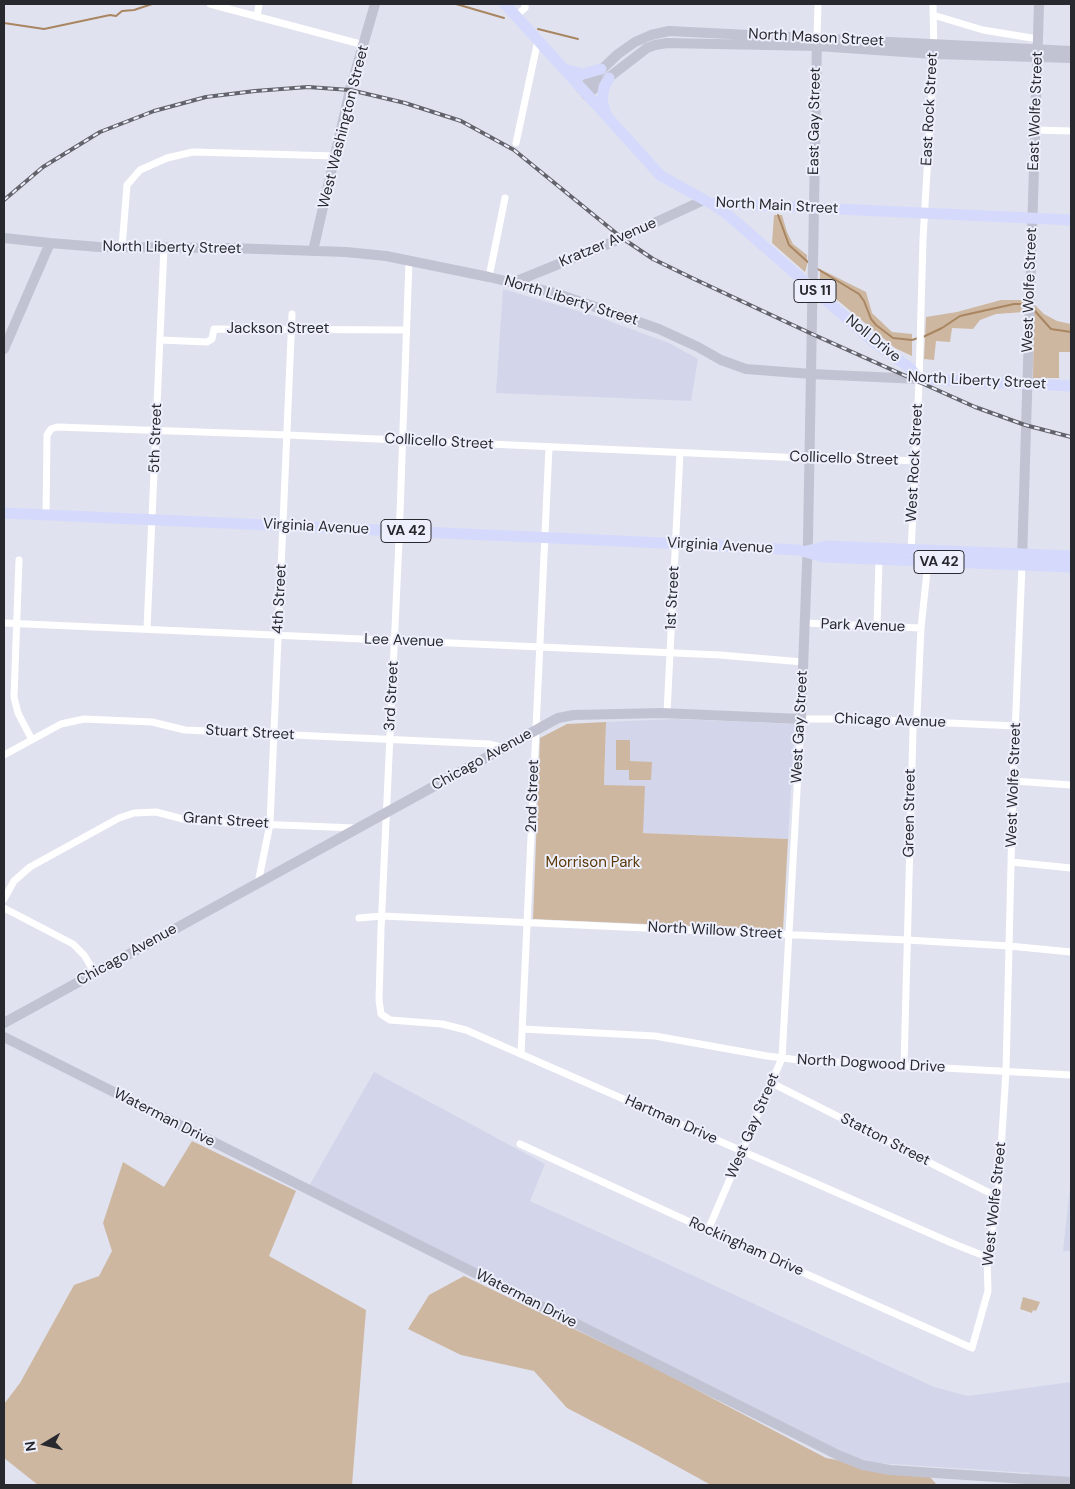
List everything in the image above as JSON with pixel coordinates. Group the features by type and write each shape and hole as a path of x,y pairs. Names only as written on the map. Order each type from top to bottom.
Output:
{"main road":[{"name":"North Main Street","path":"505,4 661,176 707,202 1071,220"},
{"path":"563,69 583,74 605,74 602,100 608,118"},
{"name":"Noll Drive","path":"707,202 727,214 874,342 910,368 919,378"},
{"name":"North Liberty Street","path":"919,378 1071,386"},
{"name":"Virginia Avenue","path":"4,514 676,543 807,551"},
{"name":"VA 42","path":"807,551 827,546 910,555 1022,560 1071,567"},
{"name":"VA 42","path":"807,551 823,557 879,560 910,555 928,562 1022,560 1071,556"}],"street":[{"path":"210,4 364,45"},
{"path":"257,17 259,4"},
{"name":"West Washington Street","path":"313,251 350,90 375,4"},
{"path":"516,16 525,8 525,4"},
{"name":"East Gay Street","path":"813,208 818,4"},
{"name":"East Rock Street","path":"924,214 934,49 933,4"},
{"name":"East Wolfe Street","path":"1033,218 1039,4"},
{"name":"North Mason Street","path":"933,15 1071,58"},
{"path":"516,143 538,40"},
{"name":"North Mason Street","path":"583,92 605,74 655,44 817,43 934,49 1038,48 1071,51"},
{"path":"1036,130 1071,131"},
{"path":"122,247 127,185 140,170 167,158 193,152 336,156"},
{"path":"489,277 506,198"},
{"name":"Kratzer Avenue","path":"512,283 707,202"},
{"name":"West Gay Street","path":"708,1230 782,1058 805,623 813,289 813,208"},
{"name":"West Rock Street","path":"910,555 919,378 924,214"},
{"name":"West Wolfe Street","path":"972,1348 988,1291 987,1257 998,1197 1006,1071 1013,781 1033,218"},
{"name":"North Liberty Street","path":"4,238 122,247 346,252 409,260 555,293 659,328 721,360 737,366 755,370 811,374 919,378"},
{"path":"4,349 50,243"},
{"name":"5th Street","path":"147,630 164,247"},
{"name":"3rd Street","path":"409,260 382,916 381,1012 383,1016 390,1020 442,1024 466,1030"},
{"name":"4th Street","path":"258,883 270,824 292,314"},
{"name":"Jackson Street","path":"160,340 206,342 212,339 214,329 406,330"},
{"name":"Collicello Street","path":"46,516 47,435 51,429 57,427 156,429 680,453 809,458 816,456 915,461"},
{"name":"2nd Street","path":"521,1054 548,447"},
{"name":"1st Street","path":"668,714 680,453"},
{"path":"20,560 14,697 18,713 32,740"},
{"path":"877,626 879,560"},
{"name":"Green Street","path":"904,1066 913,729 917,715 921,628 928,562"},
{"name":"Lee Avenue","path":"4,623 720,655 803,662"},
{"name":"Park Avenue","path":"805,623 921,628"},
{"name":"Chicago Avenue","path":"4,1023 555,720 570,715 668,714 861,719 1016,726"},
{"name":"Stuart Street","path":"4,755 61,724 84,719 152,722 185,730 489,744 505,748"},
{"path":"1013,781 1071,786"},
{"name":"Grant Street","path":"4,899 14,881 30,867 119,818 130,814 152,812 201,822 358,829"},
{"path":"1011,862 1071,868"},
{"path":"4,908 73,944 80,950 95,972"},
{"name":"North Willow Street","path":"359,918 382,916 907,940 1071,952"},
{"name":"North Dogwood Drive","path":"522,1029 655,1036 782,1058 1071,1075"},
{"name":"Hartman Drive","path":"466,1030 987,1257"},
{"name":"Waterman Drive","path":"4,1037 840,1456 863,1465 890,1470 1071,1482"},
{"name":"Statton Street","path":"772,1083 998,1197"},
{"name":"Rockingham Drive","path":"520,1144 972,1348"}],"shaded area":[{"path":"503,289 598,317 669,343 698,359 691,401 496,393"},
{"path":"675,719 795,724 788,839 643,833 604,785 606,722"},
{"path":"374,1072 545,1164 530,1201 934,1387 968,1396 1071,1382 1071,1485 1029,1485 1030,1473 877,1463 849,1455 309,1186"},
{"path":"1071,1178 1071,1251 1063,1251"}],"green space":[{"path":"774,215 782,215 793,244 807,255 805,272 772,243"},
{"path":"820,269 866,292 872,313 892,332 912,334 912,356 895,348 824,289 820,285"},
{"path":"1001,300 1025,300 1024,312 996,314 980,320 973,329 952,328 950,342 936,341 934,360 924,359 926,317 957,312"},
{"path":"1034,304 1044,314 1057,321 1071,324 1071,352 1059,352 1059,378 1033,378"},
{"name":"Morrison Park","path":"606,722 604,785 645,786 643,833 788,839 783,930 533,919 540,738 567,724"},
{"path":"616,740 630,740 630,761 652,762 651,780 629,780 629,770 616,770"},
{"path":"192,1141 296,1191 269,1256 366,1310 352,1485 38,1485 4,1458 4,1404 20,1383 74,1285 99,1276 112,1251 103,1223 123,1162 164,1187"},
{"path":"464,1276 655,1368 826,1458 930,1477 937,1485 711,1485 567,1408 534,1371 461,1355 408,1329 429,1295"},
{"path":"1023,1297 1040,1302 1036,1311 1033,1310 1032,1313 1020,1309"}],"waterway":[{"path":"4,23 44,29 110,15 116,16 122,11 134,10 152,4"},
{"path":"456,4 504,18"},
{"path":"538,29 578,39"},
{"path":"778,215 789,245 810,264"},
{"path":"816,268 859,294 871,319 893,338 912,340 918,338"},
{"path":"923,337 942,328 960,316 1014,304 1026,304"},
{"path":"1034,310 1051,329 1071,332"}],"railway":[{"path":"4,200 43,167 100,132 154,111 206,97 255,91 308,87 350,90 405,103 461,121 514,150 622,238 653,259 692,278 975,407 1025,425 1071,437"}]}
